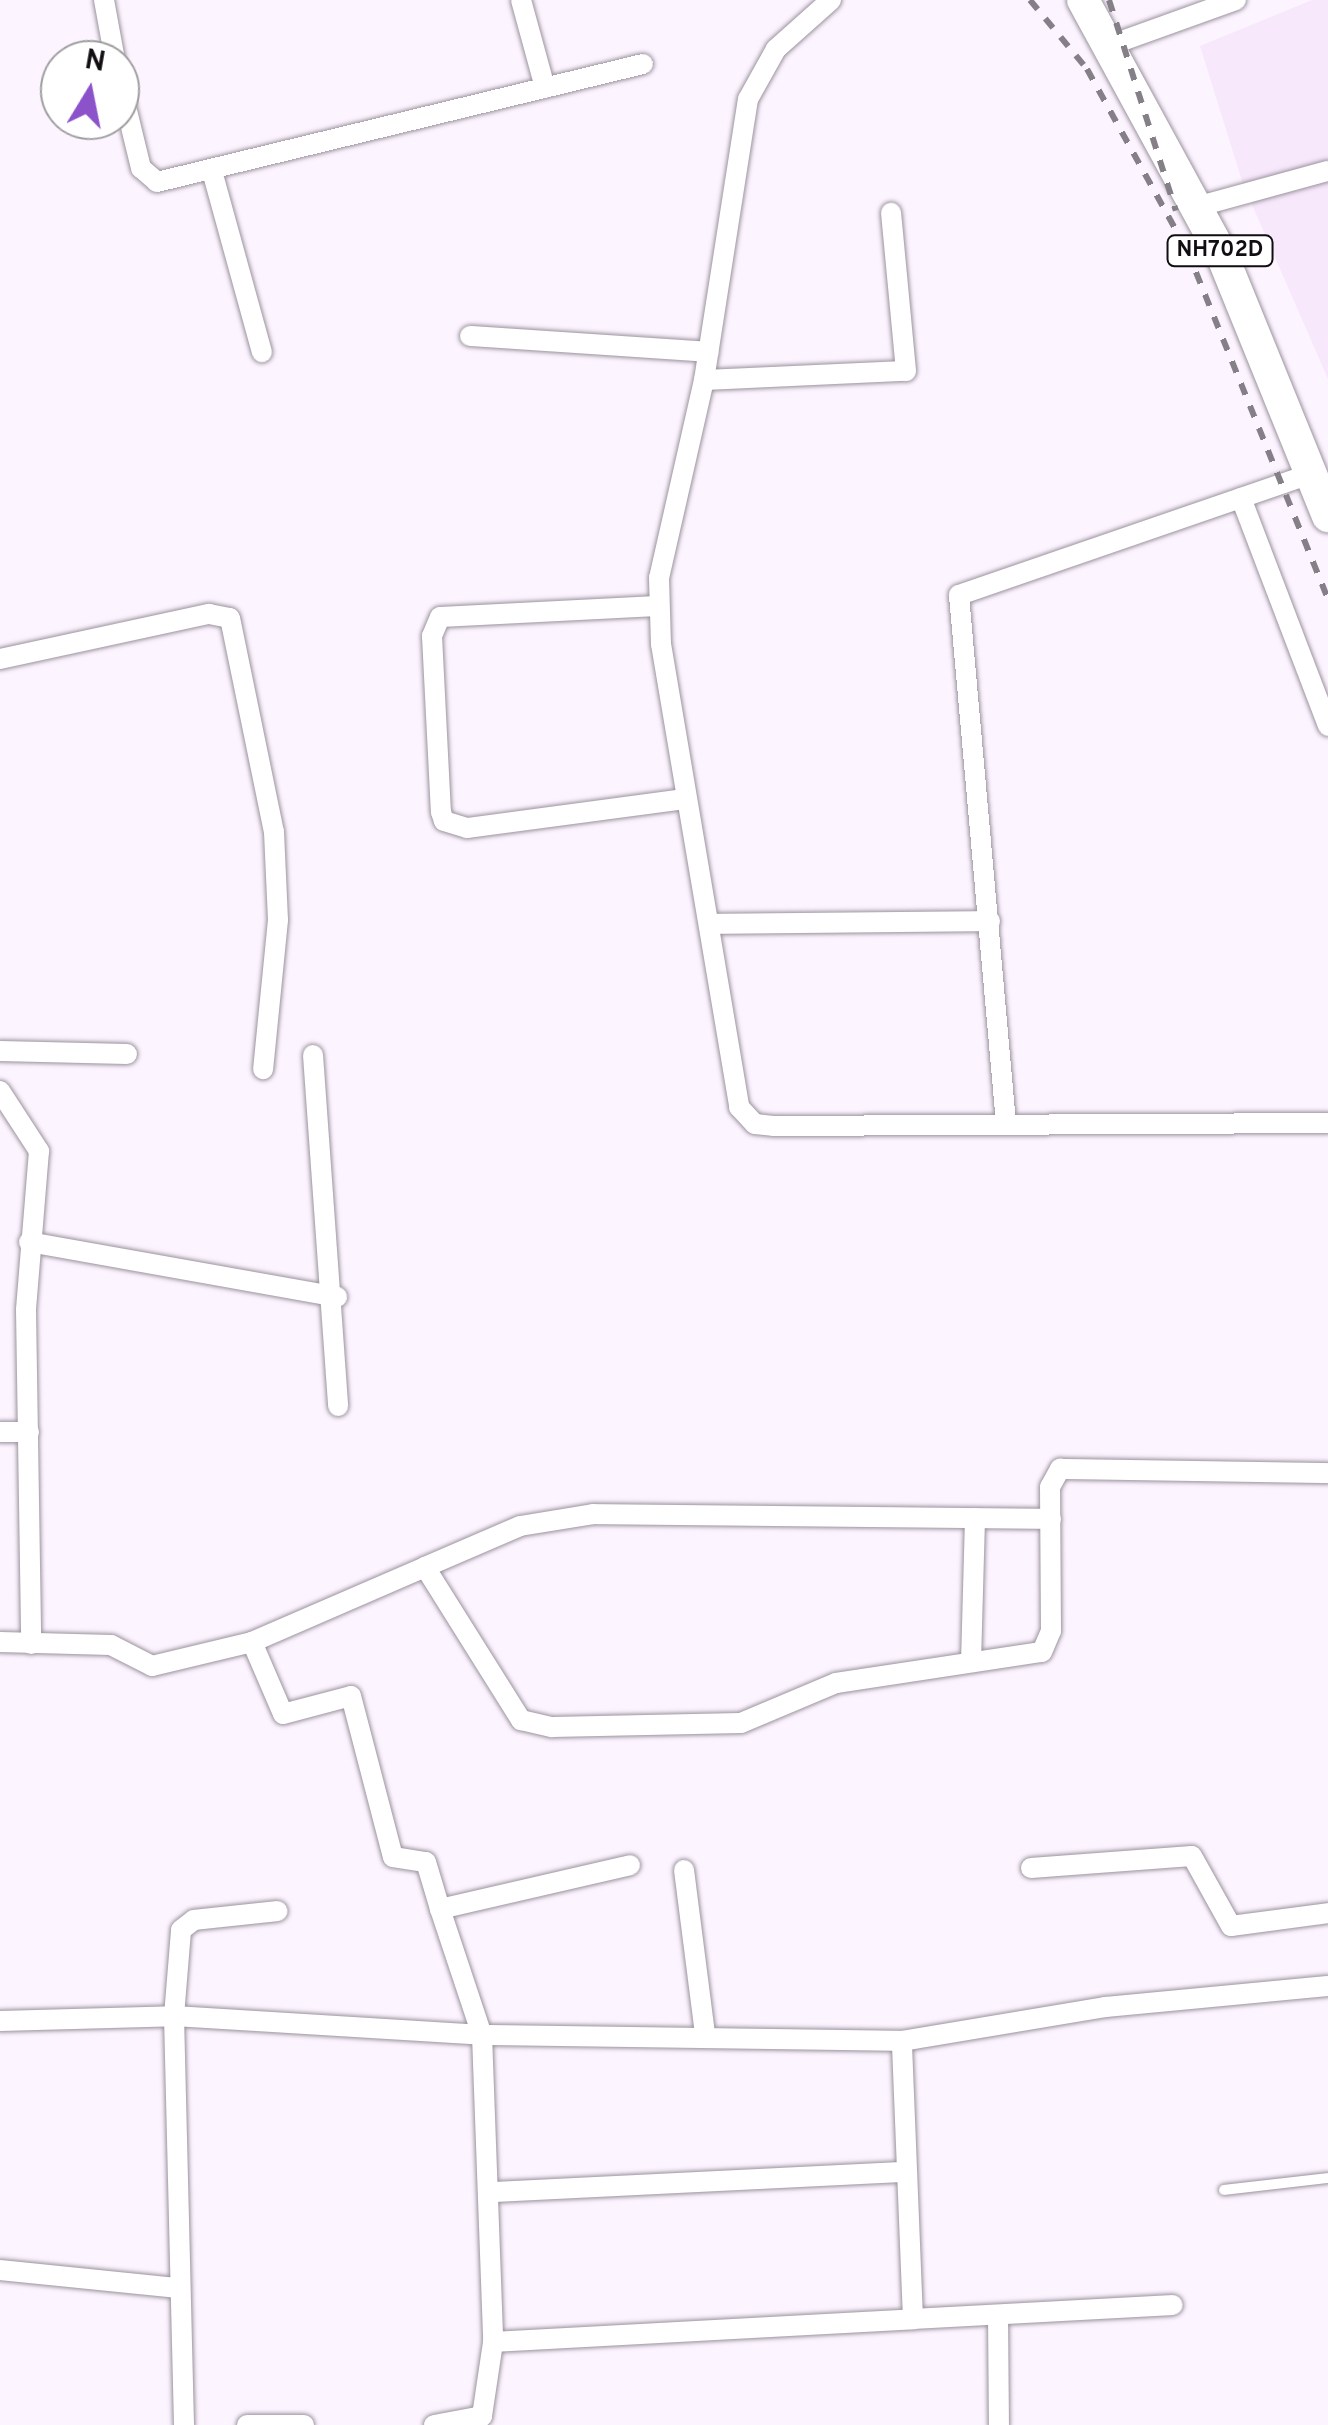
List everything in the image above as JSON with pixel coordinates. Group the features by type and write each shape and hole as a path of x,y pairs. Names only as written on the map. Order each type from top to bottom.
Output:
{"highway":[{"name":"NH702D","path":"1083,0 1196,207 1328,516"}],"street":[{"path":"104,0 111,40"},
{"path":"522,0 546,88"},
{"path":"830,0 776,49 748,99 704,380 657,606 684,799 744,1118 773,1126 1328,1122"},
{"path":"1108,46 1236,0"},
{"path":"137,140 148,178 212,171 643,64"},
{"path":"212,171 262,352"},
{"path":"1196,207 1328,171"},
{"path":"704,380 906,371 891,213"},
{"path":"470,336 708,352"},
{"path":"1006,1123 959,595 1311,474"},
{"path":"1241,498 1328,726"},
{"path":"657,606 440,616 432,636 441,812 444,822 468,828 684,799"},
{"path":"0,659 209,614 230,618 274,832 277,949 263,1068"},
{"path":"709,924 990,921"},
{"path":"0,1052 127,1054"},
{"path":"313,1055 337,1297 338,1406"},
{"path":"0,1091 39,1151 29,1242 31,1644"},
{"path":"29,1242 337,1297"},
{"path":"0,1432 29,1432"},
{"path":"425,1567 508,1704 534,1725 742,1723 821,1687 972,1662 1048,1644 1054,1476 1072,1466 1328,1473"},
{"path":"0,1642 112,1645 152,1666 252,1642 520,1526 593,1514 1050,1520"},
{"path":"972,1662 974,1518"},
{"path":"252,1642 283,1714 337,1694 355,1702 393,1858 426,1862 482,2034 494,2192 494,2342 486,2410 434,2425"},
{"path":"1031,1868 1192,1856 1231,1926 1328,1913"},
{"path":"440,1909 630,1865"},
{"path":"684,1870 705,2035"},
{"path":"184,2425 176,2288 174,2016 185,1924 278,1912"},
{"path":"0,2021 174,2016 482,2034 902,2041 1105,2007 1328,1986"},
{"path":"902,2041 914,2320"},
{"path":"494,2192 908,2172"},
{"path":"0,2270 176,2288"},
{"path":"494,2342 1173,2305"},
{"path":"998,2315 1000,2425"},
{"path":"247,2425 304,2425"}],"lane":[{"path":"1224,2190 1328,2178"}],"shaded area":[{"path":"1312,0 1328,0 1328,379 1243,184 1200,46"}],"railway":[{"path":"1030,0 1087,69 1187,250 1328,599"},
{"path":"1109,0 1176,211"}]}
